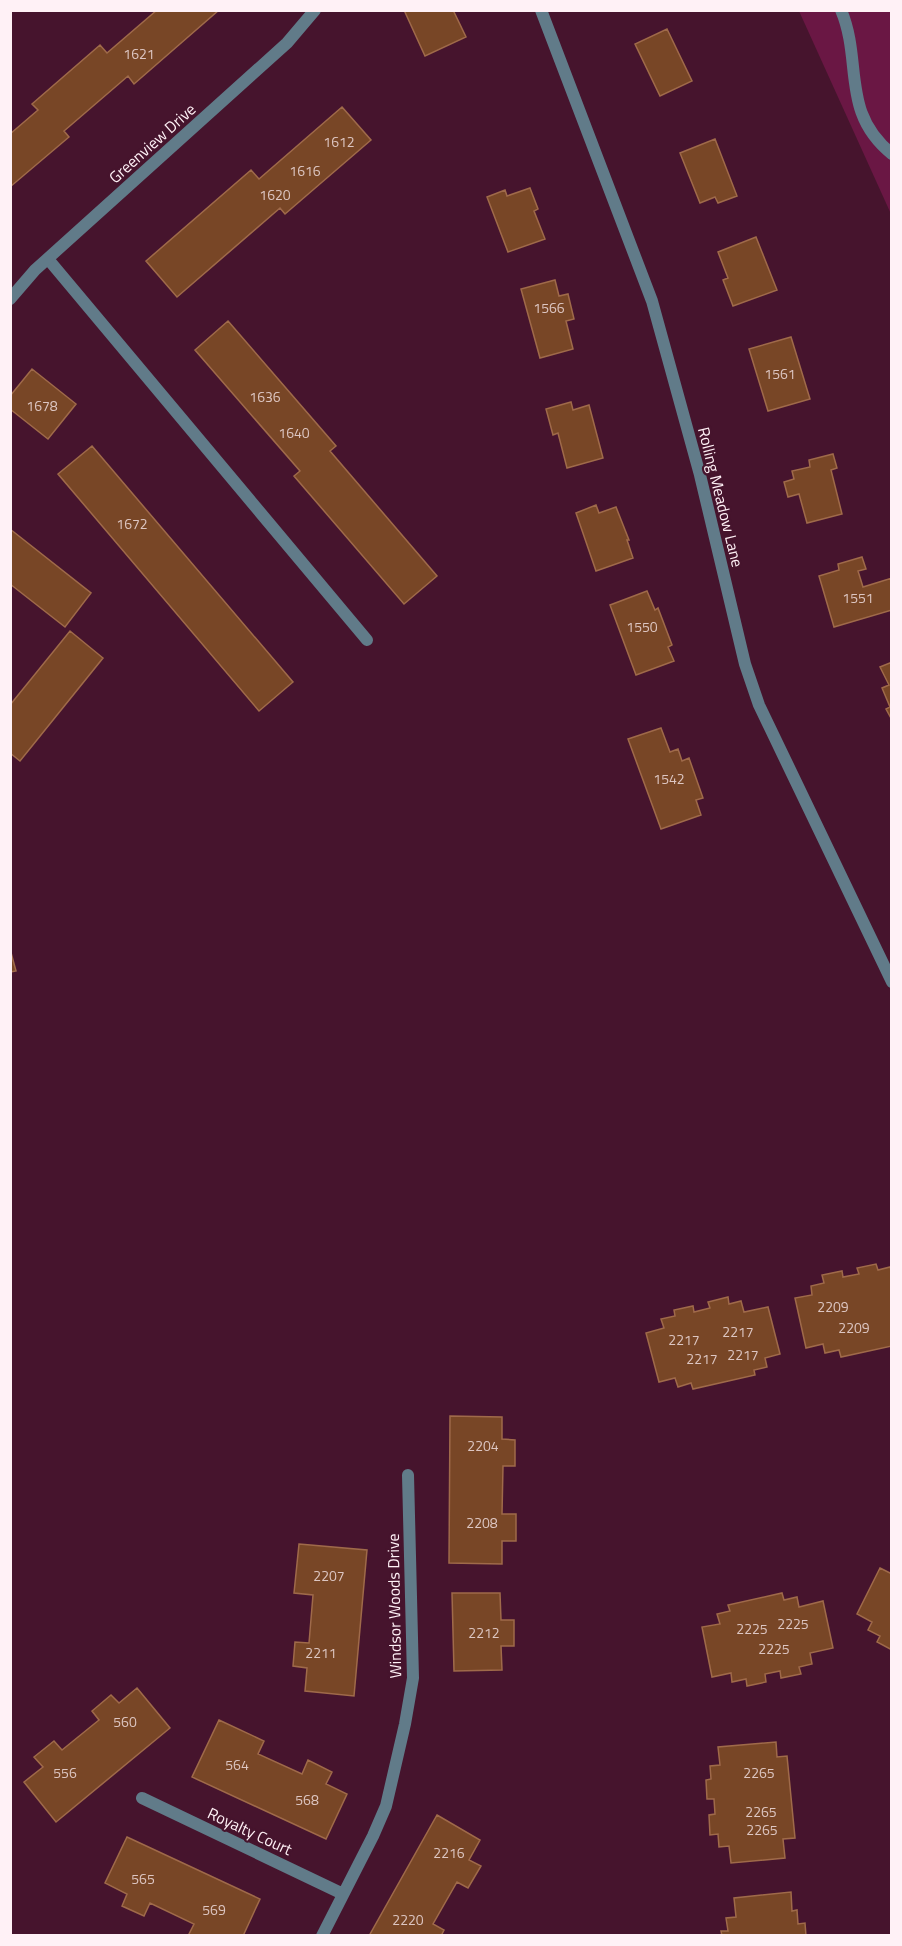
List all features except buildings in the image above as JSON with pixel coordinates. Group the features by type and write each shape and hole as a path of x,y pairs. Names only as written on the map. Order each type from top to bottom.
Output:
{"street":[{"name":"Greenview Drive","path":"10,299 34,270 287,43 315,10"},
{"name":"Rolling Meadow Lane","path":"541,10 652,301 700,475 745,664 759,705 891,982"},
{"path":"841,10 850,46 858,106 866,124 891,154"},
{"path":"48,259 367,639"},
{"name":"Windsor Woods Drive","path":"322,1935 386,1806 405,1724 413,1678 408,1475"},
{"name":"Royalty Court","path":"142,1798 343,1893"}],"shaded area":[{"path":"799,11 891,11 891,214"}]}
